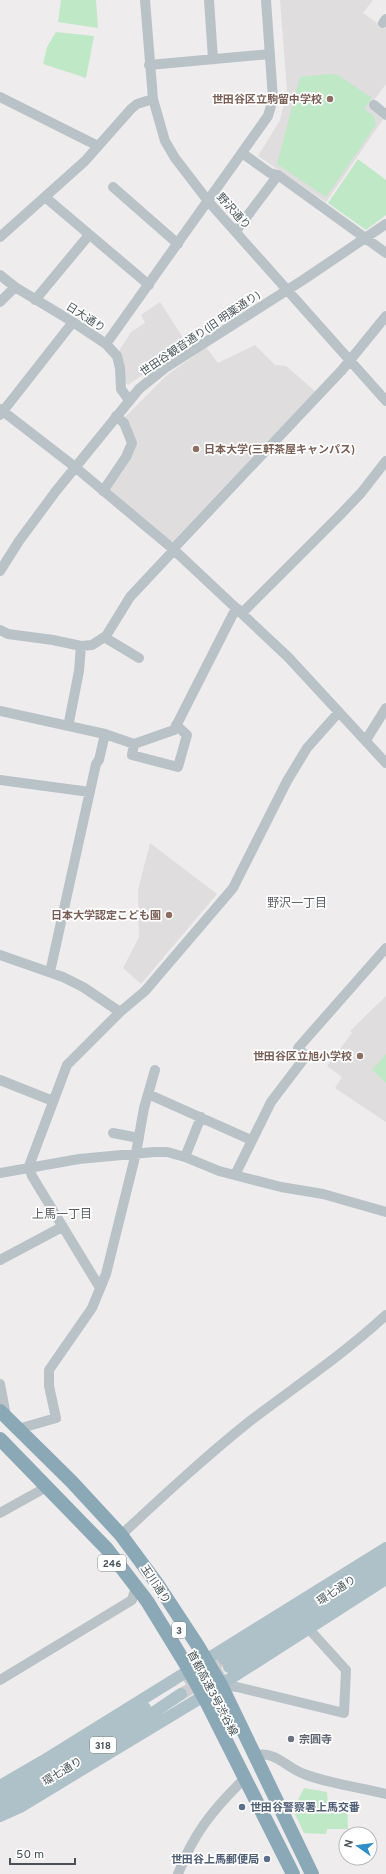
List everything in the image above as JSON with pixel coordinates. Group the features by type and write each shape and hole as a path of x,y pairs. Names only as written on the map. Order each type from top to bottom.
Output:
{"highway":[{"name":"玉川通り","path":"2,1417 18,1429 72,1482 120,1535 158,1585 207,1660 221,1685 253,1756 312,1874"},
{"name":"首都高速3号渋谷線","path":"2,1417 116,1540 158,1595 215,1695 306,1874"},
{"name":"首都高速3号渋谷線","path":"0,1439 107,1549 148,1601 206,1701 293,1874"},
{"name":"246","path":"0,1446 100,1548 134,1593 197,1700 240,1782 285,1874"}],"main road":[{"path":"0,1786 44,1761 386,1548"},
{"name":"環七通り","path":"386,1557 227,1663 386,1568"},
{"path":"0,1816 20,1806 197,1700 386,1579"},
{"name":"環七通り","path":"0,1795 29,1780 179,1691 82,1759 24,1794 0,1805"}],"street":[{"name":"野沢通り","path":"145,0 153,99 165,141 175,158 208,201 386,401"},
{"path":"208,0 213,59"},
{"path":"106,344 268,116 272,107 273,99 266,0"},
{"path":"149,64 270,54"},
{"path":"0,97 98,146"},
{"path":"0,237 85,161 131,109 137,104 153,99"},
{"path":"374,105 386,115"},
{"path":"242,153 270,173 278,174 386,253"},
{"path":"236,231 278,174"},
{"path":"113,187 178,244"},
{"path":"45,197 88,235 149,285"},
{"name":"世田谷観音通り(旧 明薬通り)","path":"0,571 19,541 75,467 129,400 165,368 287,290 386,224"},
{"path":"35,300 88,235"},
{"name":"日大通り","path":"0,275 15,287 106,344 117,356 120,368 120,389 129,400"},
{"path":"0,302 15,287"},
{"path":"0,630 8,634 53,640 81,646 92,645 104,637 130,597 173,549 351,361 386,316"},
{"path":"73,322 1,412 75,467 173,549 288,657 386,763"},
{"path":"103,490 126,457 132,443 124,423 116,416"},
{"path":"0,711 105,734 134,744 174,730 194,688 233,614 240,611 341,514 385,466"},
{"path":"104,637 139,658"},
{"path":"69,722 79,671 81,646"},
{"path":"366,740 386,708"},
{"path":"100,1288 32,1176 30,1166 67,1065 120,1012 145,991 232,888 307,748 338,712"},
{"path":"134,744 132,755 178,767 187,735 176,725"},
{"path":"50,972 96,764 99,760 105,734"},
{"path":"0,780 90,792"},
{"path":"235,1175 270,1102 306,1056 298,1048 386,948"},
{"path":"0,955 50,972 83,987 120,1012"},
{"path":"18,1429 56,1418 49,1386 49,1370 92,1308 100,1288 112,1252 136,1153 148,1094 155,1070"},
{"path":"0,1081 53,1101"},
{"path":"148,1094 251,1140"},
{"path":"185,1156 201,1117"},
{"path":"113,1133 138,1138"},
{"path":"0,1173 30,1166 79,1159 136,1153 167,1152 185,1156 218,1171 281,1187 323,1194 386,1212"},
{"path":"0,1260 62,1227"},
{"path":"120,1535 198,1464 249,1422 357,1342 386,1315"},
{"path":"0,1384 2,1417"},
{"path":"0,1513 43,1489"},
{"path":"0,1680 132,1600 134,1593"},
{"path":"221,1685 238,1687 344,1713 346,1670 308,1628"},
{"path":"253,1756 268,1754 282,1760 303,1774 386,1794"},
{"path":"178,1874 201,1819 240,1782"}],"shaded area":[{"name":"世田谷区立駒留中学校","path":"280,0 373,0 363,13 386,29 386,84 369,107 384,118 326,202 258,156 280,120 287,91"},
{"path":"160,302 187,344 128,385 124,381 124,368 119,351 131,332 145,323 141,315"},
{"name":"日本大学(三軒茶屋キャンパス)","path":"255,345 275,365 286,366 316,392 172,542 108,489 134,441 123,419 166,376 206,347 218,363"},
{"name":"日本大学認定こども園","path":"150,843 217,894 141,984 123,968 139,937 138,890"},
{"name":"世田谷区立旭小学校","path":"386,996 386,1122 335,1088 342,1077 327,1066 352,1033 350,1031"}],"green space":[{"path":"61,0 96,0 98,28 58,22"},
{"path":"56,32 94,36 86,78 43,64 47,47"},
{"path":"330,74 338,75 372,98 364,109 374,116 376,125 326,197 277,164 300,77"},
{"path":"358,159 386,180 386,215 366,230 328,203"},
{"path":"386,1054 386,1083 372,1070"},
{"path":"304,1788 327,1792 328,1804 347,1804 348,1826 338,1826 338,1829 327,1829 326,1834 304,1833 293,1810"}],"tunnel":[{"path":"185,1683 224,1659"},
{"path":"181,1694 229,1667"}],"place":[{"name":"世田谷区立駒留中学校","path":"330,99"},
{"name":"日本大学(三軒茶屋キャンパス)","path":"196,449"},
{"name":"日本大学認定こども園","path":"169,915"},
{"name":"世田谷区立旭小学校","path":"360,1056"},
{"name":"宗圓寺","path":"291,1739"},
{"name":"世田谷警察署上馬交番","path":"242,1807"},
{"name":"世田谷上馬郵便局","path":"267,1859"}],"district":[{"name":"野沢一丁目","path":"297,903"},
{"name":"上馬一丁目","path":"62,1214"}]}
